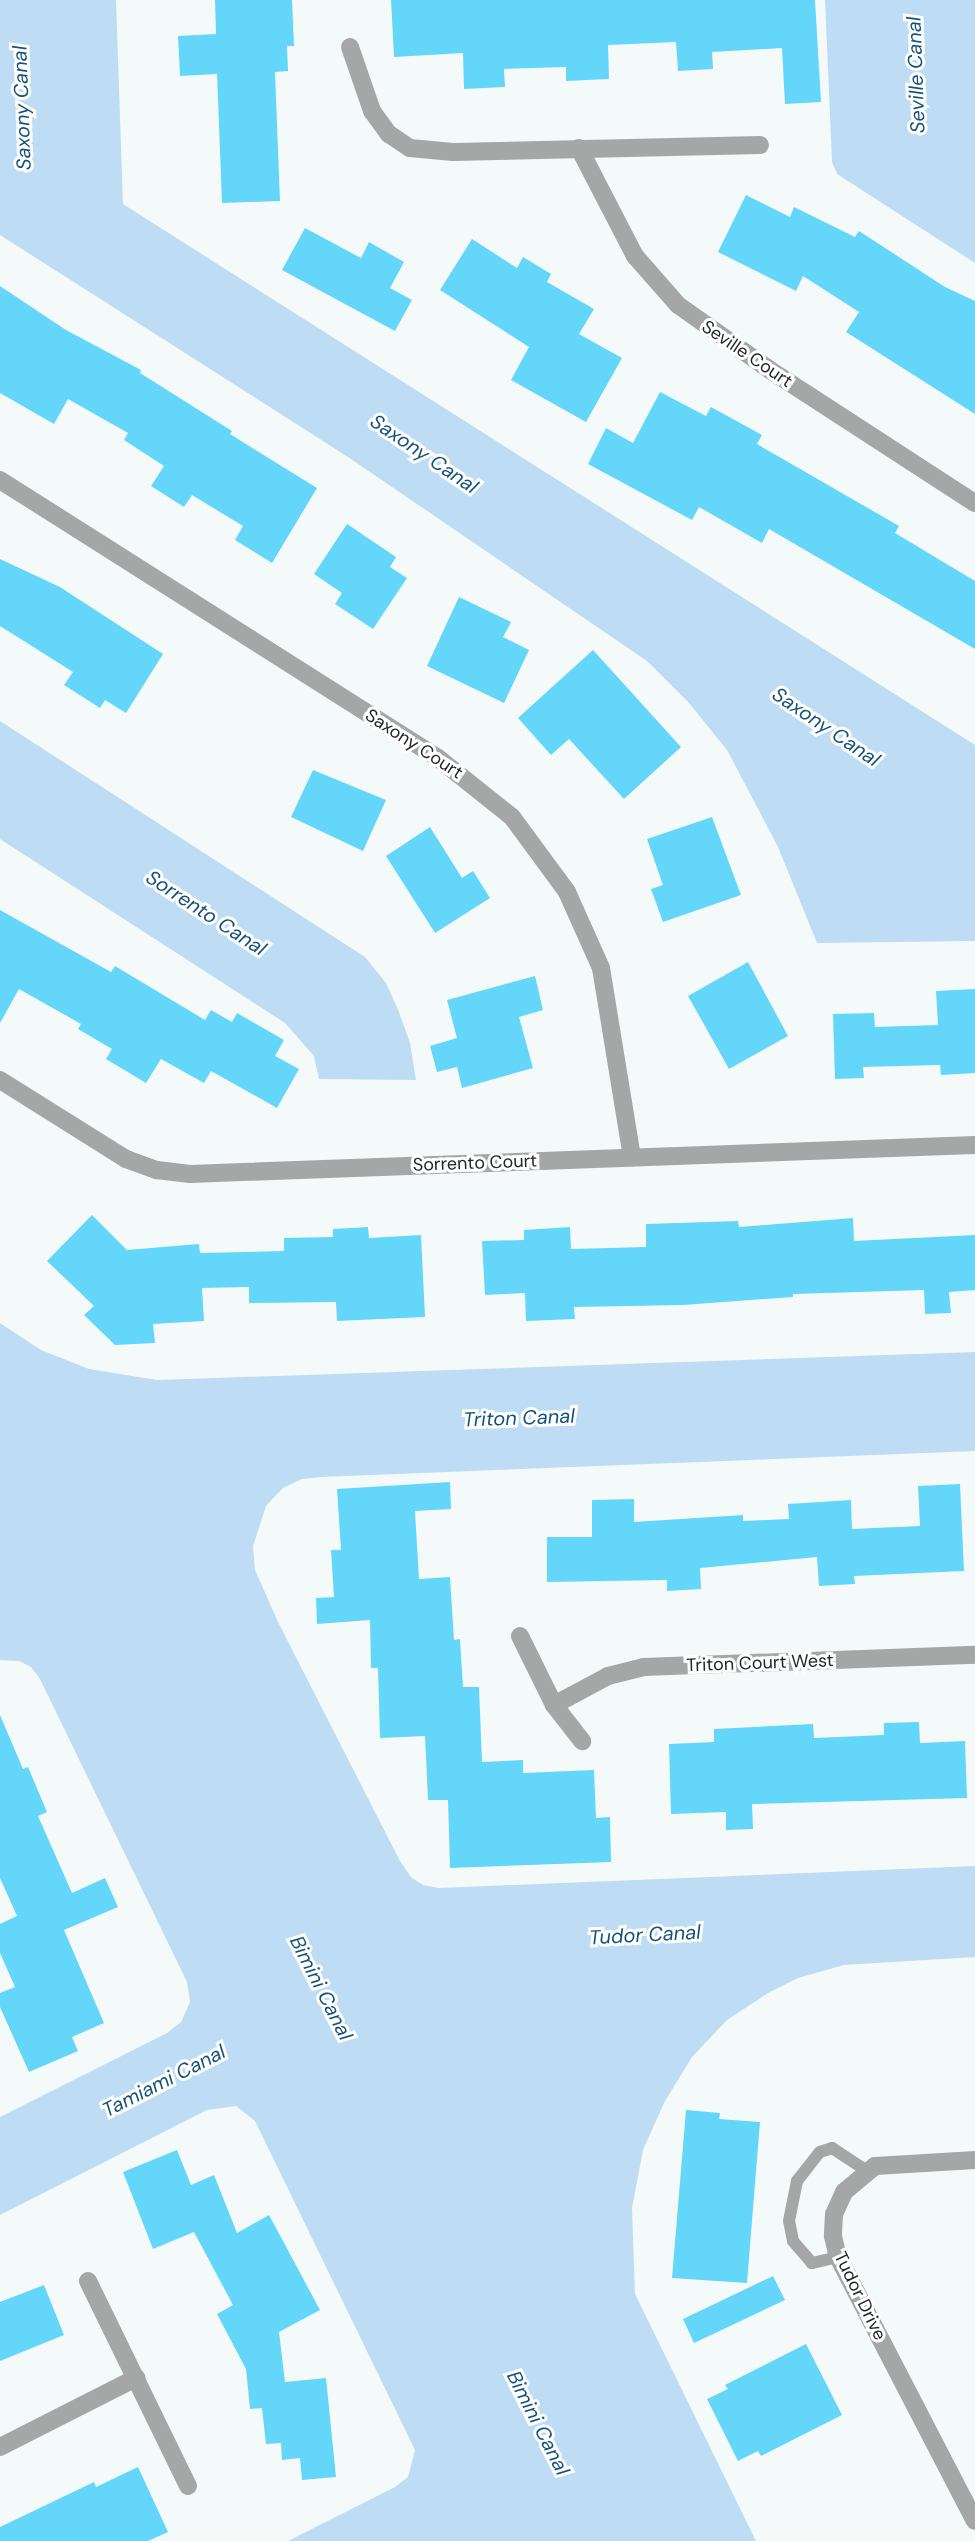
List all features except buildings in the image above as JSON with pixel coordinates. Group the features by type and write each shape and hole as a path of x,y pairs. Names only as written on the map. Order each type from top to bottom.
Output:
{"street":[{"path":"350,47 372,111 389,134 410,148 453,152 760,145"},
{"name":"Seville Court","path":"579,148 635,256 678,305 770,370 975,503"},
{"name":"Saxony Court","path":"0,480 438,758 512,817 567,892 601,968 632,1157"},
{"name":"Sorrento Court","path":"0,1080 126,1159 157,1170 190,1174 975,1145"},
{"path":"520,1636 554,1705 582,1741"},
{"name":"Triton Court West","path":"554,1705 608,1676 644,1667 975,1655"},
{"name":"Tudor Drive","path":"975,2160 894,2163 867,2171 844,2192 834,2214 833,2236 838,2257 975,2521"},
{"path":"88,2281 188,2486"},
{"path":"0,2447 135,2378"}],"lane":[{"path":"838,2257 812,2263 793,2241 789,2221 797,2181 820,2152 832,2148 867,2171"}],"water":[{"name":"Saxony Canal","path":"0,0 116,0 123,204 975,745 975,941 817,943 778,847 727,750 689,703 647,661 348,457 0,235"},
{"name":"Seville Canal","path":"825,0 975,0 975,263 837,174 832,162"},
{"name":"Sorrento Canal","path":"0,721 365,957 386,983 399,1012 410,1043 416,1080 319,1079 314,1056 285,1023 0,839"},
{"path":"0,1323 41,1350 89,1369 157,1380 975,1352 975,1451 302,1479 283,1488 266,1506 253,1546 255,1570 278,1622 400,1861 411,1877 423,1885 439,1888 975,1866 975,1957 844,1965 798,1978 768,1993 727,2020 692,2057 665,2101 643,2150 632,2208 635,2294 756,2541 288,2541 395,2487 408,2477 415,2450 255,2121 236,2106 207,2110 0,2215 0,2117 167,2033 181,2022 190,2002 187,1982 40,1679 31,1667 19,1661 0,1660"}],"water label":[{"name":"Triton Canal","path":"519,1418"},
{"name":"Tudor Canal","path":"645,1935"},
{"name":"Bimini Canal","path":"321,1988"},
{"name":"Tamiami Canal","path":"164,2081"},
{"name":"Bimini Canal","path":"538,2423"}]}
